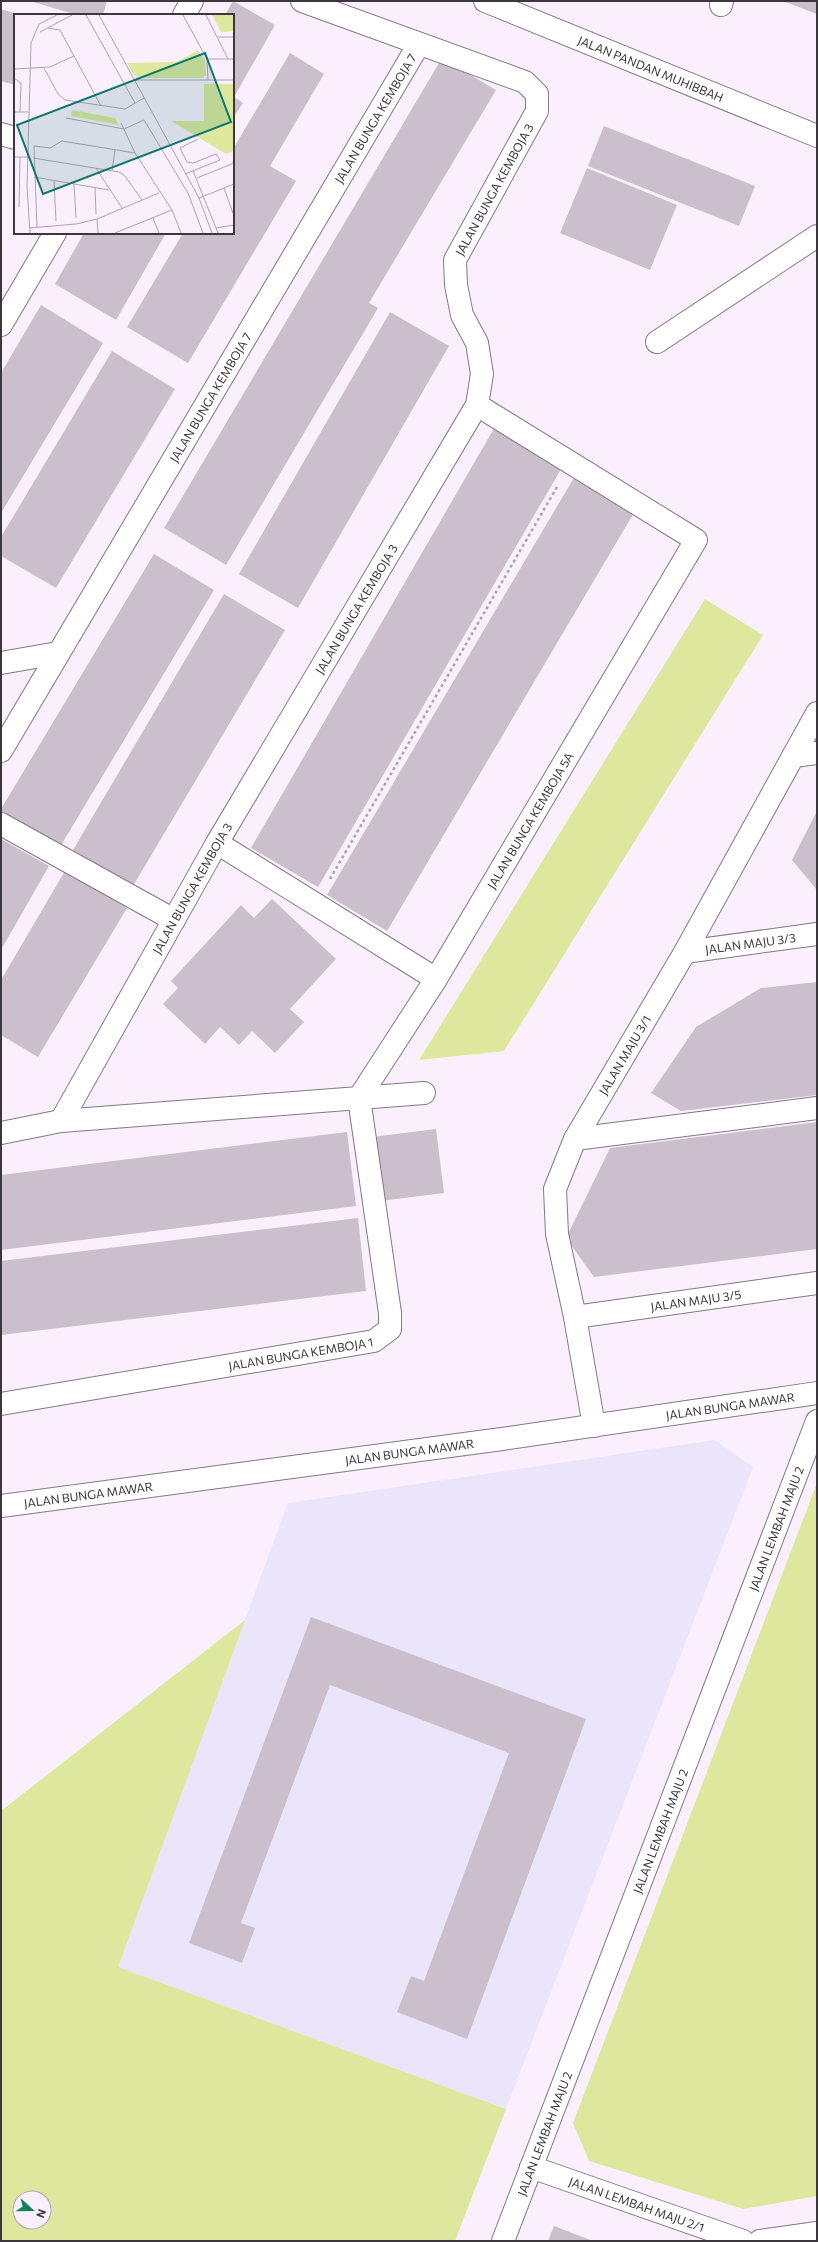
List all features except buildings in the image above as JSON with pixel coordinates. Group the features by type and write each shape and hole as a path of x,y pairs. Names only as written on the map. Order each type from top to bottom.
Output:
{"street":[{"path":"185,14 192,1"},
{"path":"302,1 419,44"},
{"name":"JALAN PANDAN MUHIBBAH","path":"485,1 817,136"},
{"name":"JALAN BUNGA KEMBOJA 3","path":"61,1121 217,843 477,405 482,374 477,343 462,315 456,284 455,260 537,111 537,94 525,82 419,44"},
{"name":"JALAN BUNGA KEMBOJA 7","path":"1,752 58,653 419,44"},
{"path":"1,134 14,138"},
{"path":"1,325 54,234"},
{"path":"657,342 817,236"},
{"path":"477,405 571,462"},
{"name":"JALAN BUNGA KEMBOJA 5A","path":"359,1098 436,979 696,540 571,462"},
{"path":"1,663 58,653"},
{"name":"JALAN MAJU 3/1","path":"594,1426 575,1317 557,1234 555,1189 575,1139 685,952 817,713"},
{"path":"793,756 817,753"},
{"path":"1,824 174,920"},
{"path":"217,843 436,979"},
{"name":"JALAN MAJU 3/3","path":"685,952 817,934"},
{"path":"1,1133 61,1121 424,1093"},
{"name":"JALAN BUNGA KEMBOJA 1","path":"1,1404 374,1341 390,1328 390,1313 359,1098"},
{"path":"575,1139 817,1108"},
{"name":"JALAN MAJU 3/5","path":"575,1317 817,1283"},
{"name":"JALAN BUNGA MAWAR","path":"1,1506 594,1426 817,1393"},
{"name":"JALAN LEMBAH MAJU 2","path":"503,2241 817,1421"},
{"name":"JALAN LEMBAH MAJU 2/1","path":"531,2167 743,2241"},
{"path":"760,2241 817,2233"}],"path":[{"path":"315,904 571,462"}],"shaded area":[{"path":"715,1440 753,1467 506,2109 117,1967 288,1503"}],"green space":[{"path":"705,599 763,635 504,1051 419,1060"},
{"path":"817,1483 817,2196 743,2209 589,2161 573,2123"},
{"path":"245,1620 118,1967 506,2109 455,2241 1,2241 1,1811"}]}
